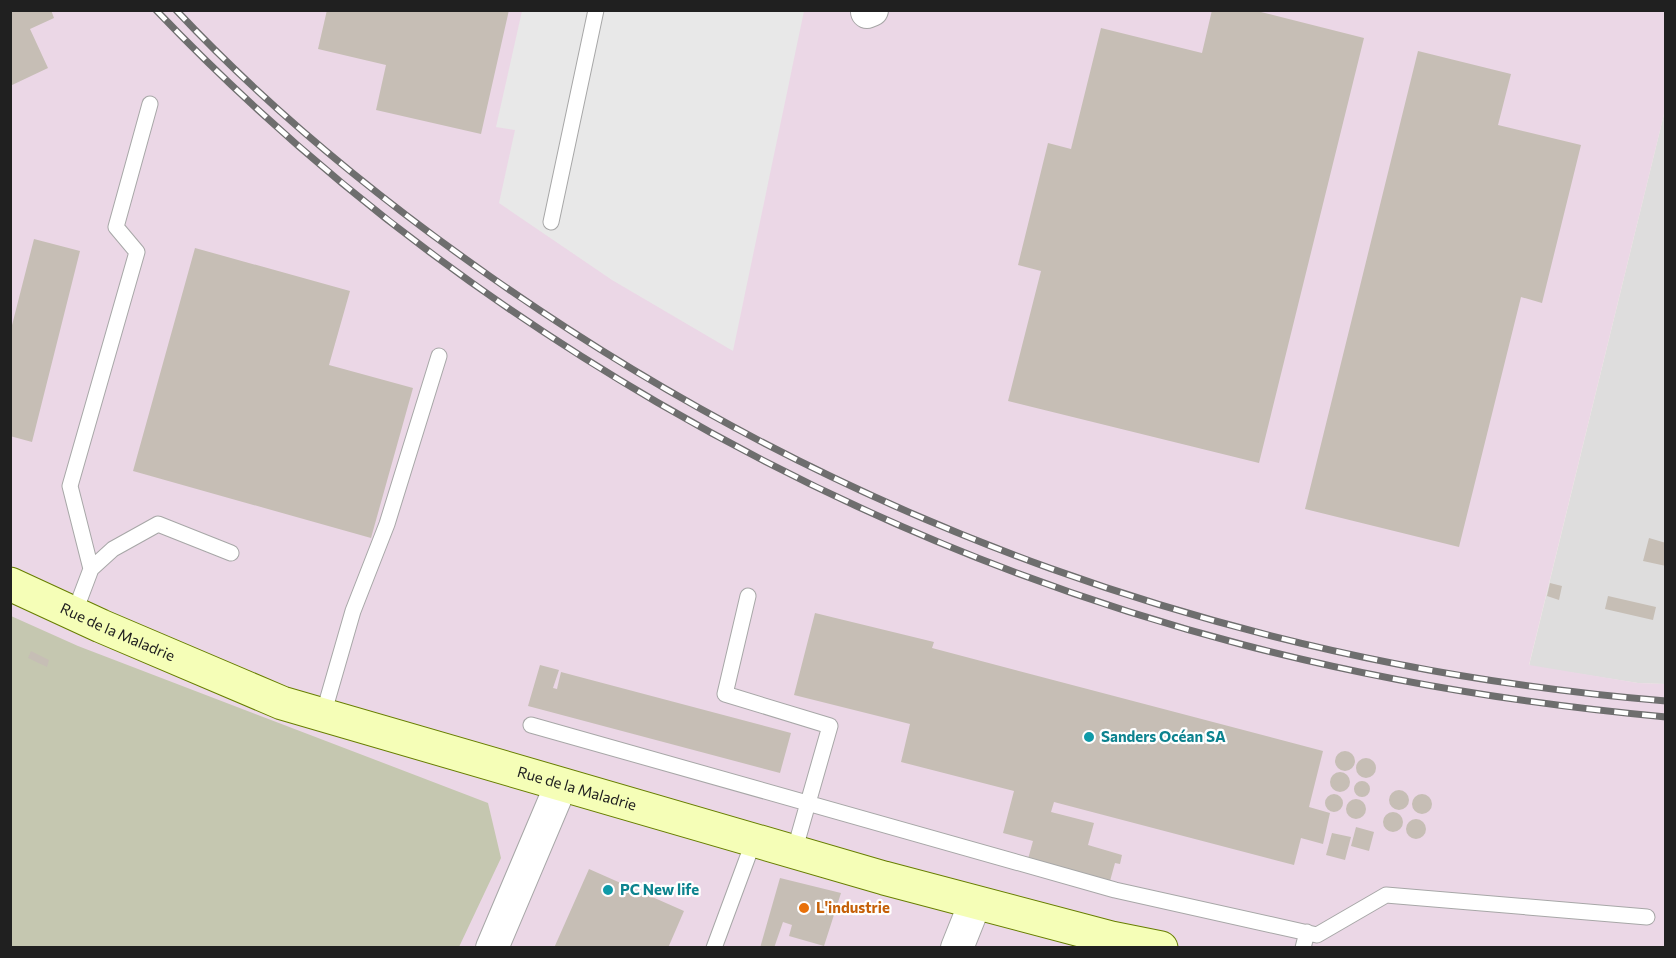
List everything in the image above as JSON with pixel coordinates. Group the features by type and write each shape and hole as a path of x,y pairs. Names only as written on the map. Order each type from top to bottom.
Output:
{"street":[{"name":"Rue de la Maladrie","path":"10,584 74,614 282,703 975,903 1111,938 1161,948"},
{"path":"492,948 561,785"},
{"path":"957,948 975,903"}],"lane":[{"path":"551,222 596,10"},
{"path":"91,569 70,486 137,252 116,227 150,104"},
{"path":"323,715 353,610 387,524 439,356"},
{"path":"74,614 91,569 113,549 158,524 231,553"},
{"path":"748,597 725,694 830,726 794,852"},
{"path":"531,725 1115,890 1317,935 1386,895 1647,917"},
{"path":"714,948 754,840"},
{"path":"1303,948 1307,932"}],"shaded area":[{"path":"10,11 1665,11 1665,110 1529,665 1638,683 1665,684 1665,947 11,947"},
{"path":"522,11 804,11 733,351 612,280 499,203 515,130 496,127"},
{"path":"1665,110 1665,684 1638,683 1529,666"},
{"path":"11,616 78,646 488,803 501,858 459,947 11,948"}],"building":[{"path":"10,10 51,10 54,18 30,29 48,68 10,86"},
{"path":"327,10 509,10 481,134 376,110 386,65 318,49"},
{"path":"1212,10 1253,10 1364,38 1259,463 1008,401 1041,271 1018,265 1048,143 1071,149 1101,28 1202,53"},
{"path":"1418,51 1511,74 1498,125 1581,145 1542,303 1521,297 1459,547 1305,509"},
{"path":"34,239 80,251 32,442 10,436 10,333"},
{"path":"195,248 350,291 329,365 413,388 371,538 133,471"},
{"path":"1649,538 1666,543 1666,566 1643,561"},
{"path":"1550,583 1562,586 1559,600 1547,596"},
{"path":"1608,596 1656,607 1653,620 1605,609"},
{"name":"Sanders Océan SA","path":"815,613 934,642 932,648 1323,751 1309,807 1330,813 1323,844 1301,838 1294,865 1054,802 1051,812 1094,823 1088,845 1122,855 1120,864 1115,863 1110,881 1028,859 1033,841 1003,833 1014,791 901,762 910,724 794,695"},
{"path":"31,651 49,660 47,667 28,658"},
{"path":"540,665 559,670 553,688 557,689 561,672 791,733 780,773 528,706"},
{"path":"1345,751 1352,754 1355,761 1352,768 1345,771 1338,768 1335,761 1338,754"},
{"path":"1366,758 1373,761 1376,768 1373,775 1366,778 1359,775 1356,768 1359,761"},
{"path":"1340,772 1347,775 1350,782 1347,789 1340,792 1333,789 1330,782 1333,775"},
{"path":"1362,781 1370,789 1362,797 1354,789"},
{"path":"1395,790 1403,790 1409,796 1409,804 1403,810 1395,810 1389,804 1389,796"},
{"path":"1330,794 1338,794 1343,799 1341,810 1330,812 1325,807 1325,799"},
{"path":"1418,794 1426,794 1432,800 1432,808 1426,814 1418,814 1412,808 1412,800"},
{"path":"1356,799 1363,802 1366,809 1363,816 1356,819 1349,816 1346,809 1349,802"},
{"path":"1389,812 1397,812 1403,818 1403,826 1397,832 1389,832 1383,826 1383,818"},
{"path":"1416,819 1423,822 1426,829 1423,836 1416,839 1409,836 1406,829 1409,822"},
{"path":"1356,827 1374,832 1369,851 1351,846"},
{"path":"1332,833 1351,837 1345,860 1326,855"},
{"name":"PC New life","path":"589,869 684,911 668,948 554,948"},
{"name":"L'industrie","path":"780,878 841,893 824,946 789,936 792,925 783,922 774,948 760,948"}],"railway":[{"path":"156,10 270,121 392,223 521,317 657,402 798,478 943,544 1092,600 1244,645 1348,670 1454,690 1666,717"},
{"path":"176,10 287,118 407,216 491,277 624,364 762,442 904,510 1050,568 1199,616 1351,655 1507,683 1666,701"}],"place":[{"name":"Sanders Océan SA","path":"1089,737"},
{"name":"PC New life","path":"608,890"},
{"name":"L'industrie","path":"804,908"}]}
